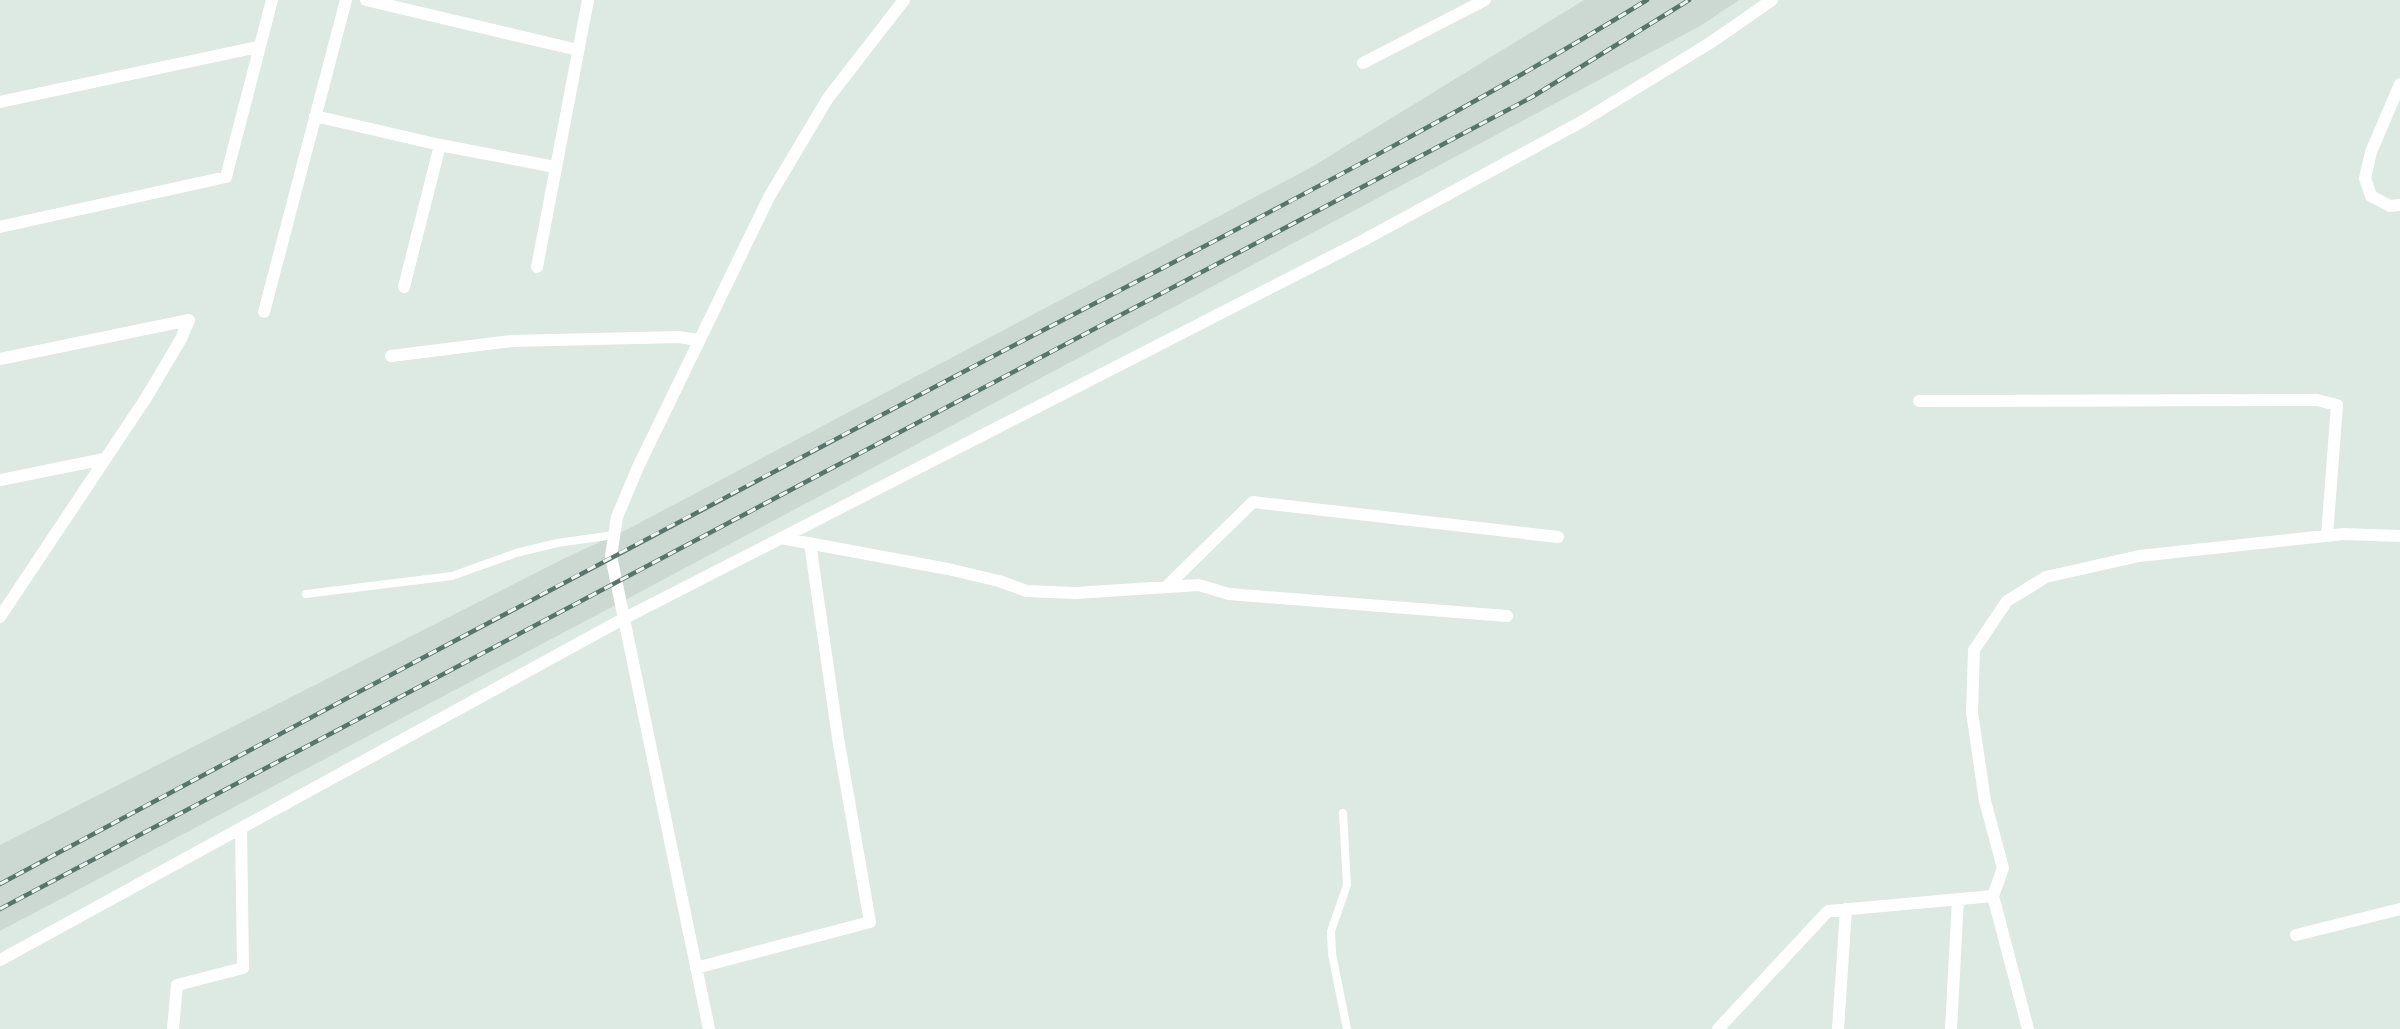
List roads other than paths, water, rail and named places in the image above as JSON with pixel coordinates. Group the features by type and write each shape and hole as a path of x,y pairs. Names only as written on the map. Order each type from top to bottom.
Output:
{"street":[{"path":"0,227 226,178 258,47 272,0"},
{"path":"264,312 346,0"},
{"path":"366,0 578,50"},
{"path":"537,267 588,0"},
{"path":"708,1029 622,619 611,556 617,517 638,467 769,197 828,98 904,0"},
{"path":"1363,63 1485,0"},
{"path":"0,960 622,619 1354,244 1581,122 1710,43 1772,0"},
{"path":"0,102 258,47"},
{"path":"2400,84 2371,152 2365,178 2371,196 2390,206 2400,205"},
{"path":"315,116 440,145 556,167"},
{"path":"404,287 440,145"},
{"path":"0,360 189,320 181,339 146,398 0,617"},
{"path":"391,356 511,341 678,337 699,340"},
{"path":"1919,401 2317,400 2337,405 2327,536"},
{"path":"0,480 104,459"},
{"path":"1166,587 1253,502 1558,537"},
{"path":"2028,1029 1993,896 2003,868 1985,801 1972,712 1974,650 2007,601 2046,577 2139,556 2327,536 2400,536"},
{"path":"781,538 948,569 1000,582 1027,591 1075,593 1199,585 1229,594 1507,616"},
{"path":"696,968 870,922 838,738 810,543"},
{"path":"173,1029 177,986 243,968 241,828"},
{"path":"1723,1026 1828,911 1993,896"},
{"path":"1951,1029 1958,899"},
{"path":"1838,1029 1846,909"},
{"path":"2296,936 2400,909"}],"lane":[{"path":"306,594 452,576 536,548 614,535"},
{"path":"1343,812 1347,885 1331,931 1332,954 1347,1029"}],"railway":[{"path":"0,884 709,506 1388,149 1562,51 1647,0"},
{"path":"0,909 1532,97 1689,0"}]}
